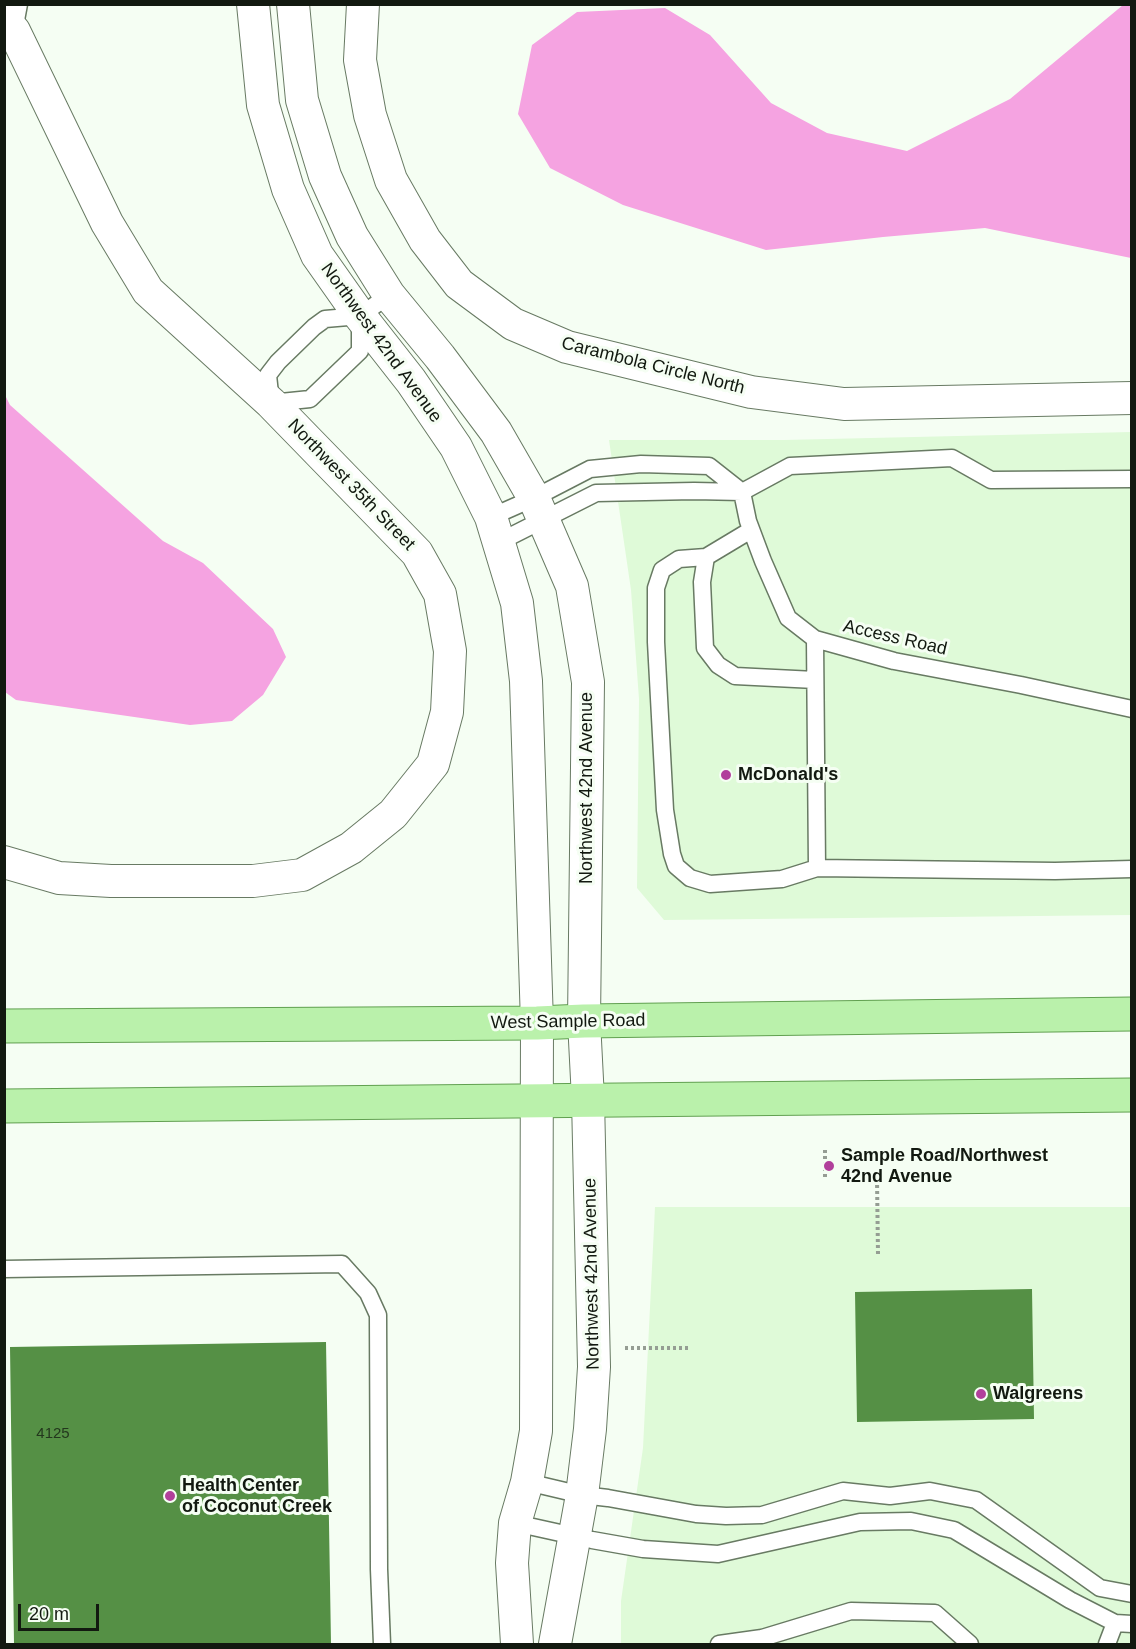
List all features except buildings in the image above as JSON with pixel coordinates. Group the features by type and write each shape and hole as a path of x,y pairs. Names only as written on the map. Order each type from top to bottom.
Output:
{"main road":[{"name":"West Sample Road","path":"4,1026 537,1023 1131,1014"},
{"path":"4,1106 1131,1095"}],"street":[{"name":"Northwest 42nd Avenue","path":"253,4 263,105 288,189 317,255 360,316 411,381 456,447 495,530 517,603 526,681 537,1023 536,1431 527,1482 515,1523 512,1563 517,1644"},
{"name":"Northwest 42nd Avenue","path":"292,4 302,100 325,176 352,236 388,295 440,357 496,432 538,509 572,586 588,682 585,1021 594,1367 590,1429 582,1495 555,1644"},
{"name":"Carambola Circle North","path":"363,4 360,60 370,115 391,180 425,240 459,284 513,324 567,347 739,389 844,404 1131,398"},
{"name":"Northwest 35th Street","path":"4,862 59,878 111,881 253,881 302,875 351,848 393,814 433,764 447,712 450,651 440,594 417,553 271,403 148,291 107,223 12,18"}],"lane":[{"path":"360,316 360,351 310,399 271,403 267,375 314,327 325,319 360,316 388,295"},
{"path":"495,530 538,509 596,493 741,492 790,466 951,458 991,480 1131,479"},
{"path":"495,530 538,509 590,469 641,464 709,466 741,492"},
{"name":"Access Road","path":"741,492 763,561 788,618 815,639 894,661 1022,685 1131,709"},
{"path":"752,530 706,557 679,559 662,570 656,588 656,642 664,810 676,866 690,878 710,884 782,879 817,868 1054,871 1131,869"},
{"path":"706,557 702,582 705,648 718,664 735,676 815,680"},
{"path":"815,639 817,868"},
{"path":"4,1269 342,1264 368,1293 378,1315 379,1569 382,1644"},
{"path":"527,1482 582,1495 696,1514 726,1516 762,1515 843,1491 890,1496 930,1491 976,1500 1100,1588 1131,1594"},
{"path":"515,1523 643,1549 718,1554 860,1522 911,1521 954,1530 1070,1600 1123,1624 1107,1644"},
{"path":"719,1644 762,1641 851,1611 935,1613 970,1644"}],"path":[{"path":"825,1150 825,1179"},
{"path":"877,1179 878,1254"},
{"path":"625,1348 690,1348"}],"shaded area":[{"path":"1123,5 1132,5 1131,258 985,228 766,250 623,205 550,168 518,114 532,45 577,12 665,8 710,35 771,103 827,133 907,151 1010,99"},
{"path":"5,395 10,405 163,541 203,563 273,629 286,657 263,695 232,721 190,725 16,700 5,692"},
{"path":"1131,432 1131,915 664,920 637,888 639,699 631,590 609,440 784,440"},
{"path":"655,1207 1131,1207 1131,1644 621,1644 621,1601 643,1448"}],"place":[{"name":"McDonald's","path":"726,775"},
{"name":"Sample Road/Northwest 42nd Avenue","path":"829,1166"},
{"name":"Walgreens","path":"981,1394"},
{"name":"Health Center of Coconut Creek","path":"170,1496"}]}
